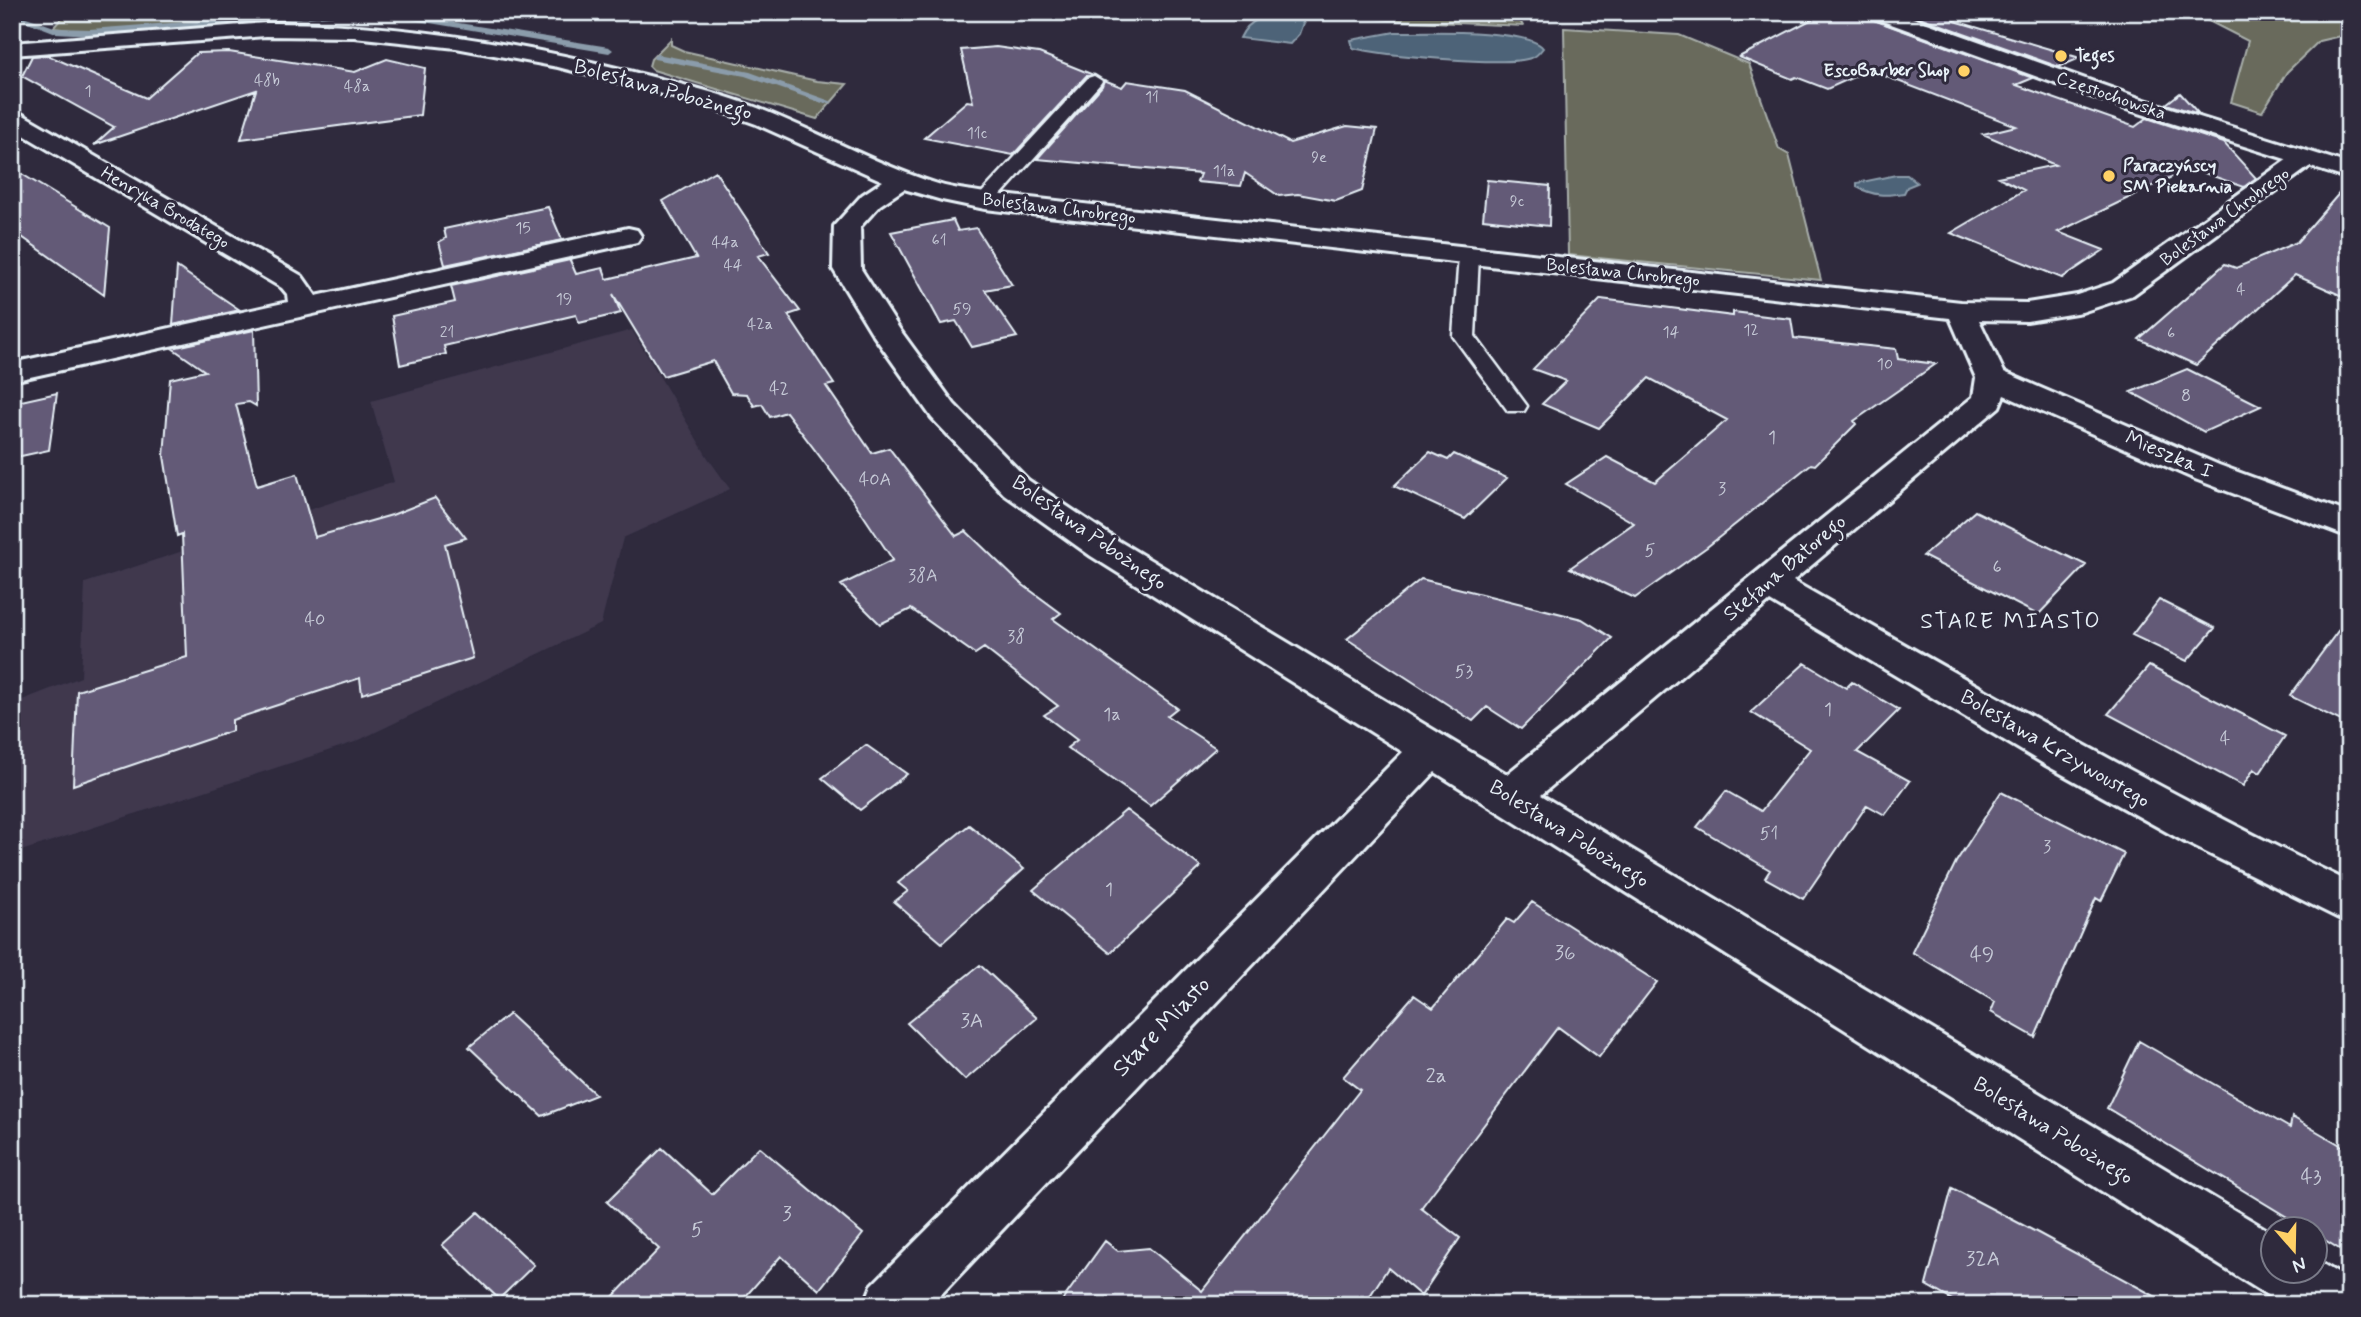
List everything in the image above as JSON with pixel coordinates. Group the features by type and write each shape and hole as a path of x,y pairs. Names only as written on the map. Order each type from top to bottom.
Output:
{"street":[{"name":"Częstochowska","path":"1875,12 2039,72 2349,172"},
{"name":"Bolesława Pobożnego","path":"12,49 173,35 303,29 380,32 456,41 524,53 709,99 756,115 902,179"},
{"name":"Henryka Brodatego","path":"12,118 292,282 301,293 303,308"},
{"name":"Bolesława Chrobrego","path":"902,179 930,190 985,201 1961,311 2027,312 2082,303 2123,289 2304,159"},
{"name":"Bolesława Pobożnego","path":"902,179 872,200 847,226 847,269 887,333 943,411 1017,487 1104,548 2260,1258"},
{"path":"12,372 628,236"},
{"path":"1961,311 1991,378"},
{"name":"Mieszka I","path":"1991,378 2207,472 2349,526"},
{"name":"Stefana Batorego","path":"1509,797 1988,400 1991,378"},
{"name":"Bolesława Krzywoustego","path":"1768,583 2059,753 2200,830 2349,904"},
{"name":"Stare Miasto","path":"892,1305 1431,749"},
{"path":"2305,1286 2336,1305"}],"lane":[{"path":"985,201 1094,81"},
{"path":"1469,256 1464,336 1516,406"}],"shaded area":[{"path":"632,330 708,458 730,489 623,538 601,624 355,742 12,854 12,704 81,677 85,583 394,482 371,401"}],"green space":[{"path":"67,12 389,12 341,13 90,32 53,28"},
{"path":"1316,12 1515,12 1523,26 1388,20"},
{"path":"2183,12 2349,12 2349,34 2319,41 2287,72 2262,112 2231,102 2248,41 2199,16"},
{"path":"1564,28 1679,35 1749,64 1779,149 1789,155 1821,280 1568,255"},
{"path":"671,39 671,45 684,51 817,81 847,84 817,119 653,70 649,66 651,59"}],"water":[{"path":"1299,15 1304,20 1299,34 1290,44 1240,38 1253,22 1264,17"},
{"path":"1395,32 1497,34 1517,37 1543,48 1531,58 1471,61 1415,57 1353,48 1351,40"},
{"path":"1907,175 1917,183 1907,187 1904,193 1891,195 1874,194 1857,187 1857,183"}],"building":[{"path":"1826,12 1864,12 1868,18 2033,78 2016,85 2135,127 2147,118 2224,143 2256,178 2244,187 2190,168 2058,232 2104,250 2062,278 1951,233 2024,190 1998,177 2055,165 1983,134 2016,126 1869,70 1827,89 1796,77 1792,79 1739,57"},
{"path":"1905,12 1956,12 1955,21 2080,58 2059,67"},
{"path":"996,47 1039,53 1091,74 1086,76 1013,155 924,138 967,101 973,102 961,50"},
{"path":"229,52 355,72 387,59 425,68 420,115 241,139 256,90 94,145 114,127 22,76 32,56 47,55 146,98 197,53"},
{"path":"1104,80 1122,87 1127,81 1185,90 1290,143 1347,126 1377,129 1362,191 1336,201 1298,194 1279,196 1245,173 1241,186 1197,182 1200,174 1037,159 1102,86"},
{"path":"2180,93 2199,114 2166,104"},
{"path":"12,168 110,228 104,295 12,230"},
{"path":"715,171 769,253 758,256 800,311 788,315 834,384 826,386 872,453 889,448 956,536 966,531 1019,582 1061,613 1053,619 1177,708 1167,716 1216,748 1150,806 1067,748 1077,740 1044,715 1058,706 984,648 975,654 911,609 880,624 841,585 893,560 855,503 786,412 770,417 762,404 754,406 747,394 731,393 713,361 663,376 613,294 621,313 579,323 576,315 444,346 446,354 400,365 392,316 455,302 451,286 570,260 576,274 603,268 607,279 696,258 663,201"},
{"path":"1487,180 1550,186 1549,226 1483,219"},
{"path":"2349,182 2349,299 2295,275 2196,365 2139,339 2225,264 2236,268 2297,242"},
{"path":"548,207 562,240 445,265 439,242 446,238 444,229"},
{"path":"953,220 958,231 976,228 1012,285 985,290 1017,337 972,347 956,321 941,324 891,232"},
{"path":"177,267 240,310 173,325"},
{"path":"1601,299 1733,316 1733,312 1791,319 1794,338 1896,349 1898,359 1936,364 1854,421 1856,424 1815,465 1811,464 1707,547 1635,598 1570,568 1634,523 1566,484 1607,457 1655,482 1727,420 1649,378 1599,428 1542,404 1566,381 1533,369"},
{"path":"254,330 256,406 249,402 236,404 257,486 297,474 315,537 392,515 435,498 466,538 445,544 473,658 362,694 360,678 232,720 232,731 73,785 77,691 187,657 182,534 177,536 164,456 170,379 205,371 172,348"},
{"path":"2187,369 2261,406 2204,432 2131,392"},
{"path":"57,393 49,450 12,458 12,403"},
{"path":"1430,452 1448,460 1454,454 1507,478 1465,519 1394,486"},
{"path":"1975,511 2086,565 2038,615 1923,556"},
{"path":"1421,579 1582,619 1612,638 1521,729 1487,707 1473,721 1347,639"},
{"path":"2159,600 2215,628 2187,661 2132,635"},
{"path":"2349,616 2349,725 2290,696"},
{"path":"1805,663 1846,688 1852,682 1899,710 1857,752 1910,781 1885,815 1867,805 1803,899 1765,878 1770,870 1697,827 1726,791 1761,811 1810,749 1751,712"},
{"path":"2149,666 2285,736 2260,773 2254,769 2243,786 2108,714"},
{"path":"866,745 907,774 860,810 822,778"},
{"path":"2001,792 2124,854 2101,901 2096,898 2035,1037 1991,1012 1995,1002 1912,952 1956,862"},
{"path":"1126,810 1201,867 1110,953 1033,890"},
{"path":"969,825 1024,869 942,943 894,902 908,891 898,883"},
{"path":"1532,902 1657,982 1599,1057 1558,1027 1421,1208 1460,1238 1421,1296 1388,1268 1364,1305 1059,1305 1105,1241 1118,1251 1149,1248 1202,1291 1360,1090 1343,1077 1414,995 1433,1008 1507,919 1514,923"},
{"path":"980,965 1037,1018 965,1080 907,1023"},
{"path":"509,1014 596,1095 542,1116 469,1047"},
{"path":"2139,1041 2290,1128 2292,1117 2349,1150 2349,1255 2330,1243 2330,1216 2286,1216 2107,1108"},
{"path":"759,1147 863,1234 819,1290 781,1256 738,1305 605,1305 659,1249 607,1202 662,1148 712,1194"},
{"path":"1952,1188 2171,1305 1961,1305 1926,1285"},
{"path":"478,1212 534,1265 499,1299 442,1245"}],"waterway":[{"path":"12,13 56,30 90,32 341,13 387,14"},
{"path":"409,17 609,50"},
{"path":"657,57 747,74 828,102"}],"place":[{"name":"Teges","path":"2061,56"},
{"name":"EscoBarber Shop","path":"1964,71"},
{"name":"Paraczyńscy SM Piekarnia","path":"2109,176"}],"district":[{"name":"STARE MIASTO","path":"2011,622"}]}
